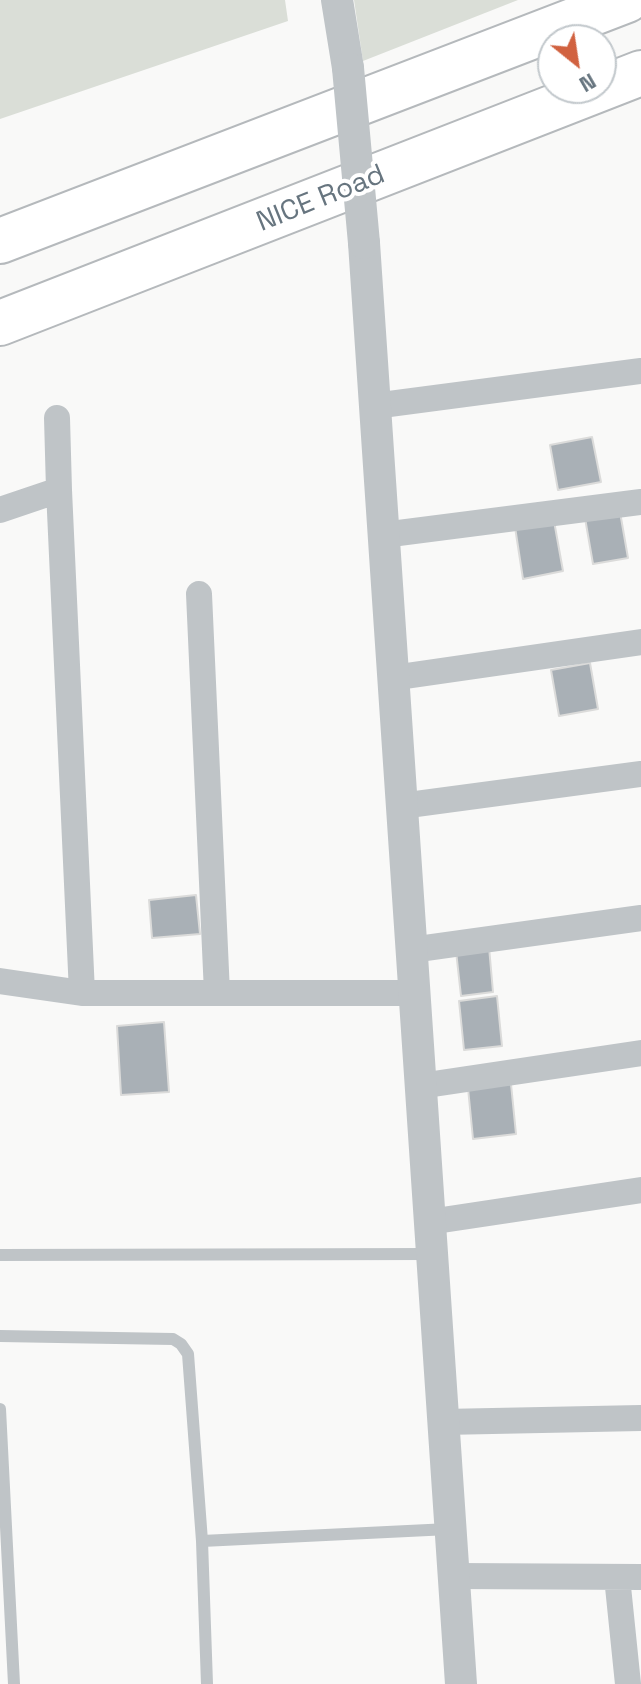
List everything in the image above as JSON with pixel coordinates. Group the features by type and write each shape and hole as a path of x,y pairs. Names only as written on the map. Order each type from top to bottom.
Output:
{"highway":[{"path":"0,241 627,0"},
{"name":"NICE Road","path":"0,323 641,73"}],"street":[{"path":"337,0 348,68 364,243 461,1684"},
{"path":"374,406 641,371"},
{"path":"57,418 82,993"},
{"path":"0,510 59,490"},
{"path":"383,535 641,502"},
{"path":"199,594 217,993"},
{"path":"392,678 641,642"},
{"path":"401,806 641,774"},
{"path":"411,950 641,918"},
{"path":"0,981 82,993 413,993"},
{"path":"420,1086 641,1053"},
{"path":"429,1222 641,1190"},
{"path":"443,1422 641,1418"},
{"path":"455,1576 629,1577 628,1684"}],"lane":[{"path":"0,1255 431,1254"},
{"path":"0,1336 173,1339 188,1354 202,1541 207,1684"},
{"path":"0,1409 14,1684"},
{"path":"202,1541 452,1528"}],"shaded area":[{"path":"0,0 285,0 288,21 0,119"},
{"path":"354,0 518,0 363,61"}],"building":[{"path":"592,437 601,482 558,490 550,445"},
{"path":"620,512 628,558 593,564 585,518"},
{"path":"554,521 563,571 523,579 515,527"},
{"path":"590,663 598,709 559,716 551,670"},
{"path":"196,895 200,934 152,938 149,900"},
{"path":"489,947 493,992 461,996 456,951"},
{"path":"497,996 502,1046 464,1050 459,1001"},
{"path":"164,1022 169,1092 121,1095 117,1026"},
{"path":"511,1084 516,1134 473,1139 468,1088"}]}
